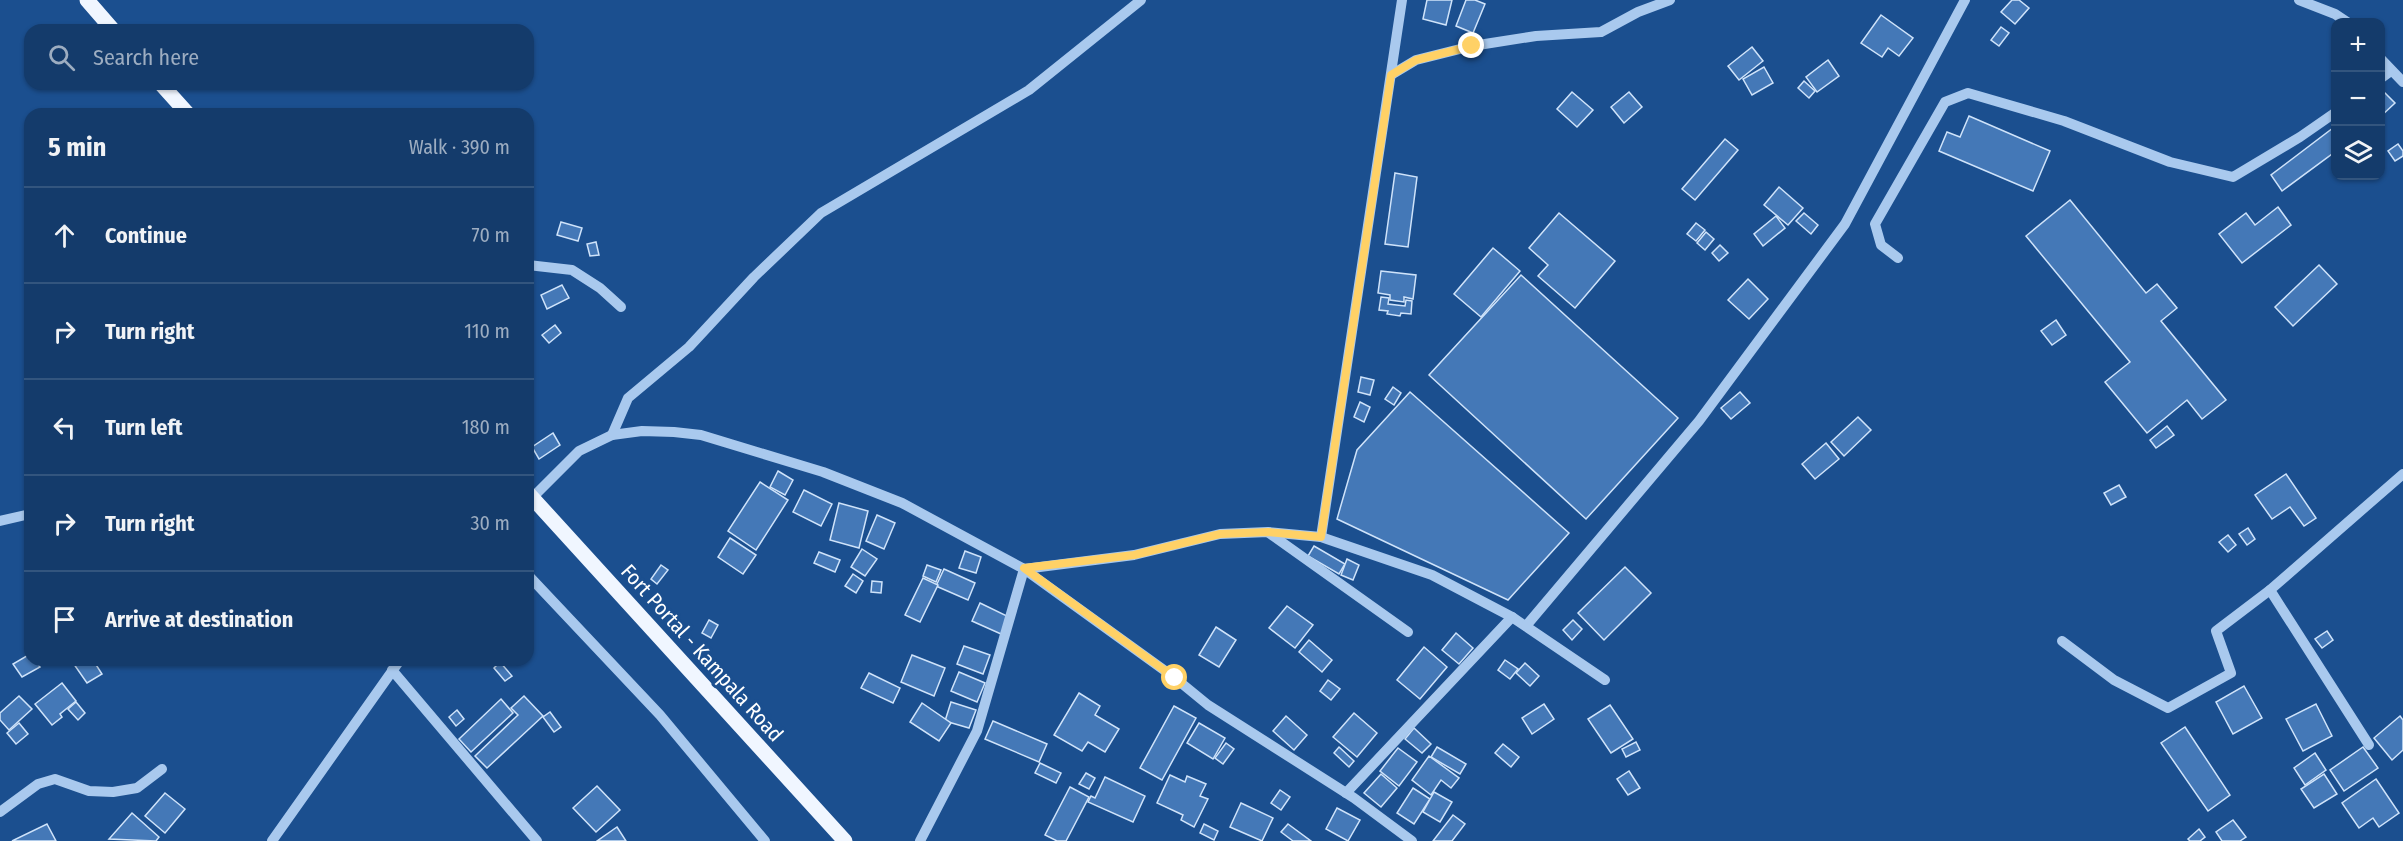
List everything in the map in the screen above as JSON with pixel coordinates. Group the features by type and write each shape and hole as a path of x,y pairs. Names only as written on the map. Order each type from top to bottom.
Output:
{"main road":[{"path":"87,0 108,24"},
{"path":"166,90 183,108"},
{"name":"Fort Portal - Kampala Road","path":"534,499 845,841"}],"street":[{"path":"612,435 628,398 689,347 754,277 821,213 1029,90 1141,0"},
{"path":"1321,537 1402,0"},
{"path":"1391,75 1416,60 1472,46 1536,36 1601,32 1638,12 1670,0"},
{"path":"1526,626 1699,421 1845,224 1965,0"},
{"path":"2299,0 2341,18"},
{"path":"2385,64 2403,82"},
{"path":"2385,75 2391,71"},
{"path":"1898,258 1881,245 1875,224 1945,102 1968,93 2064,121 2170,162 2233,177 2331,115"},
{"path":"534,266 572,270 600,288 621,307"},
{"path":"534,491 579,451 612,435 642,431 701,435 823,472 902,503 1024,568 1175,678 1208,705 1346,793 1413,841"},
{"path":"2061,641 2114,680 2168,708 2231,674 2216,632 2270,590 2403,474"},
{"path":"0,521 24,515"},
{"path":"1024,568 1134,555 1220,534 1268,532 1321,537 1432,575 1512,617 1605,680"},
{"path":"1268,532 1408,632"},
{"path":"920,841 977,731 1024,568"},
{"path":"534,581 660,715 765,841"},
{"path":"2270,590 2369,745"},
{"path":"1346,793 1512,617"},
{"path":"272,841 395,666"},
{"path":"392,670 537,841"},
{"path":"0,812 38,784 55,779 89,791 113,792 137,788 162,769"}],"building":[{"path":"1427,0 1452,0 1446,25 1423,19"},
{"path":"1466,0 1475,0 1485,4 1473,33 1456,26"},
{"path":"2012,0 2019,0 2029,8 2015,24 2001,12"},
{"path":"1881,15 1913,38 1899,56 1888,48 1882,57 1861,43"},
{"path":"2001,27 2009,33 1999,46 1991,40"},
{"path":"1752,47 1763,61 1739,80 1728,66"},
{"path":"1828,60 1839,76 1817,92 1806,77"},
{"path":"1764,67 1773,83 1752,95 1743,79"},
{"path":"1804,81 1815,91 1809,98 1798,88"},
{"path":"1572,92 1593,110 1577,127 1557,109"},
{"path":"1629,92 1642,107 1624,123 1611,107"},
{"path":"2385,93 2395,103 2385,112"},
{"path":"1969,116 2050,151 2033,191 1939,151 1947,132 1960,137"},
{"path":"2331,130 2331,155 2282,191 2271,175"},
{"path":"1725,139 1738,150 1695,200 1682,189"},
{"path":"2398,144 2403,151 2403,156 2395,161 2388,151"},
{"path":"1395,173 1417,177 1408,247 1385,244"},
{"path":"1779,187 1803,208 1788,225 1764,205"},
{"path":"2070,200 2146,293 2157,284 2177,308 2161,321 2226,400 2202,419 2187,400 2147,433 2105,382 2130,362 2026,236"},
{"path":"2278,207 2291,225 2242,263 2219,234 2246,213 2255,225"},
{"path":"1559,213 1615,261 1575,308 1538,276 1548,265 1529,248"},
{"path":"1804,213 1818,225 1811,234 1796,221"},
{"path":"1776,216 1785,228 1763,246 1754,234"},
{"path":"561,222 582,228 578,241 557,235"},
{"path":"1696,223 1705,230 1696,241 1687,234"},
{"path":"1706,232 1714,239 1705,250 1697,243"},
{"path":"596,242 599,255 590,256 587,244"},
{"path":"1720,245 1728,253 1719,261 1712,253"},
{"path":"1493,248 1520,271 1481,317 1454,294"},
{"path":"2319,265 2337,284 2293,326 2275,307"},
{"path":"1381,271 1416,275 1413,299 1404,297 1404,302 1390,300 1390,295 1378,293"},
{"path":"1521,275 1678,418 1586,519 1429,375"},
{"path":"1748,279 1768,299 1749,319 1728,300"},
{"path":"562,285 569,298 547,309 541,295"},
{"path":"1381,297 1389,298 1388,304 1405,306 1406,300 1412,301 1411,314 1401,313 1400,316 1379,310"},
{"path":"2056,320 2066,335 2052,345 2041,331"},
{"path":"555,325 561,333 549,343 542,335"},
{"path":"1361,377 1374,380 1370,395 1358,392"},
{"path":"1393,387 1401,393 1394,405 1385,399"},
{"path":"1410,392 1569,533 1508,600 1337,519 1357,450"},
{"path":"1740,392 1750,403 1731,419 1721,408"},
{"path":"1360,402 1370,407 1364,422 1354,417"},
{"path":"1858,417 1871,430 1844,456 1831,442"},
{"path":"2167,426 2174,435 2156,448 2150,440"},
{"path":"553,433 560,445 539,459 534,446"},
{"path":"1826,443 1839,459 1815,479 1802,464"},
{"path":"778,471 793,480 785,495 770,487"},
{"path":"2286,474 2316,518 2304,526 2290,507 2272,519 2255,495"},
{"path":"760,482 788,500 756,550 728,531"},
{"path":"2119,485 2126,497 2111,505 2104,493"},
{"path":"804,490 832,504 821,526 793,512"},
{"path":"839,503 868,511 859,548 830,540"},
{"path":"877,515 895,523 884,549 866,541"},
{"path":"2248,528 2255,539 2247,545 2239,534"},
{"path":"2228,535 2236,545 2228,552 2219,542"},
{"path":"730,538 756,555 743,574 718,557"},
{"path":"1314,546 1345,564 1339,574 1308,556"},
{"path":"862,549 877,559 865,576 851,567"},
{"path":"965,551 981,557 976,573 959,568"},
{"path":"819,552 840,560 835,572 814,563"},
{"path":"1347,559 1359,565 1353,580 1341,575"},
{"path":"661,565 668,570 657,584 651,579"},
{"path":"927,565 941,570 936,582 923,576"},
{"path":"1625,567 1651,593 1604,640 1578,613"},
{"path":"944,569 975,583 968,600 936,586"},
{"path":"853,574 863,581 856,593 845,586"},
{"path":"923,578 938,585 920,622 905,615"},
{"path":"872,581 882,582 881,593 871,592"},
{"path":"980,603 1009,617 1001,634 972,621"},
{"path":"1287,606 1313,625 1295,648 1269,628"},
{"path":"709,620 718,625 711,638 702,633"},
{"path":"1573,620 1582,629 1572,640 1563,630"},
{"path":"1216,627 1236,640 1219,667 1199,655"},
{"path":"2327,631 2333,640 2322,648 2315,639"},
{"path":"1456,633 1473,648 1459,664 1442,650"},
{"path":"1309,640 1332,660 1322,672 1299,652"},
{"path":"964,646 990,655 983,674 957,664"},
{"path":"1424,647 1447,667 1420,699 1397,680"},
{"path":"912,655 945,668 934,696 901,682"},
{"path":"24,658 24,666 40,667 22,677 13,664"},
{"path":"1505,660 1518,669 1510,679 1498,670"},
{"path":"1525,663 1539,676 1530,686 1516,673"},
{"path":"75,666 97,666 102,674 87,683"},
{"path":"503,666 512,676 505,681 494,668"},
{"path":"959,672 985,683 977,702 951,691"},
{"path":"869,673 900,688 893,703 861,688"},
{"path":"1328,680 1340,689 1331,700 1320,691"},
{"path":"62,683 76,701 60,714 62,717 52,725 35,704"},
{"path":"2244,686 2262,718 2233,734 2216,702"},
{"path":"1079,693 1100,706 1095,715 1119,729 1105,752 1088,742 1082,751 1054,735"},
{"path":"19,696 32,709 9,730 0,720 0,713"},
{"path":"524,696 543,716 487,768 475,756 518,715 511,708"},
{"path":"501,699 513,713 471,752 459,739"},
{"path":"76,702 85,713 78,720 68,709"},
{"path":"951,702 976,710 969,728 945,721"},
{"path":"922,703 951,723 939,741 910,722"},
{"path":"1544,704 1554,719 1532,734 1522,718"},
{"path":"2316,704 2332,736 2303,751 2286,719"},
{"path":"1610,705 1633,739 1611,753 1588,719"},
{"path":"1174,706 1196,718 1162,780 1140,768"},
{"path":"457,710 464,719 456,726 449,717"},
{"path":"550,712 561,727 554,732 543,717"},
{"path":"1354,713 1377,733 1357,757 1333,737"},
{"path":"1286,716 1307,735 1294,750 1273,731"},
{"path":"2400,716 2403,720 2403,750 2392,760 2374,738"},
{"path":"993,721 1047,744 1039,762 985,739"},
{"path":"19,723 28,734 16,744 7,733"},
{"path":"1199,723 1225,738 1213,759 1187,743"},
{"path":"2185,727 2230,795 2208,811 2161,743"},
{"path":"1414,728 1431,744 1422,753 1405,739"},
{"path":"1636,742 1640,750 1626,757 1622,749"},
{"path":"1226,743 1234,749 1223,764 1215,758"},
{"path":"1503,744 1519,757 1511,767 1495,753"},
{"path":"1339,747 1354,761 1349,767 1334,753"},
{"path":"1437,747 1466,764 1460,774 1431,757"},
{"path":"2363,747 2378,768 2344,791 2330,770"},
{"path":"1398,748 1417,762 1399,786 1380,771"},
{"path":"2315,753 2326,770 2305,785 2294,768"},
{"path":"1429,756 1459,778 1451,788 1441,780 1431,795 1412,780"},
{"path":"1040,763 1061,773 1056,783 1035,773"},
{"path":"1629,771 1640,788 1628,795 1617,779"},
{"path":"1086,773 1095,778 1089,789 1079,784"},
{"path":"1381,774 1397,788 1381,807 1364,793"},
{"path":"2324,774 2337,794 2314,808 2301,789"},
{"path":"1170,775 1185,782 1187,776 1206,784 1200,796 1208,799 1194,827 1181,820 1183,815 1157,803"},
{"path":"1105,777 1145,796 1133,822 1088,802 1091,796 1095,798"},
{"path":"2376,779 2399,813 2379,827 2373,818 2359,828 2342,803"},
{"path":"597,786 620,810 596,832 573,808"},
{"path":"1070,787 1089,797 1066,841 1057,841 1045,835"},
{"path":"1413,788 1430,799 1414,824 1397,813"},
{"path":"1280,790 1290,797 1281,810 1271,803"},
{"path":"1434,792 1452,802 1440,822 1423,812"},
{"path":"165,793 185,809 165,833 145,816"},
{"path":"1241,803 1273,818 1262,841 1230,827"},
{"path":"1337,808 1360,820 1348,841 1326,829"},
{"path":"132,813 159,837 156,841 109,839"},
{"path":"1453,815 1465,824 1452,841 1433,841"},
{"path":"2233,820 2246,837 2240,841 2222,841 2216,832"},
{"path":"47,824 56,841 12,841"},
{"path":"1204,824 1218,831 1214,840 1200,833"},
{"path":"1288,824 1311,841 1293,841 1281,832"},
{"path":"617,827 626,841 597,841"},
{"path":"2199,829 2205,837 2200,841 2190,841 2188,839"}],"route":[{"path":"1175,678 1024,568 1134,555 1220,534 1268,532 1321,537 1391,75 1416,60 1472,46"}]}
